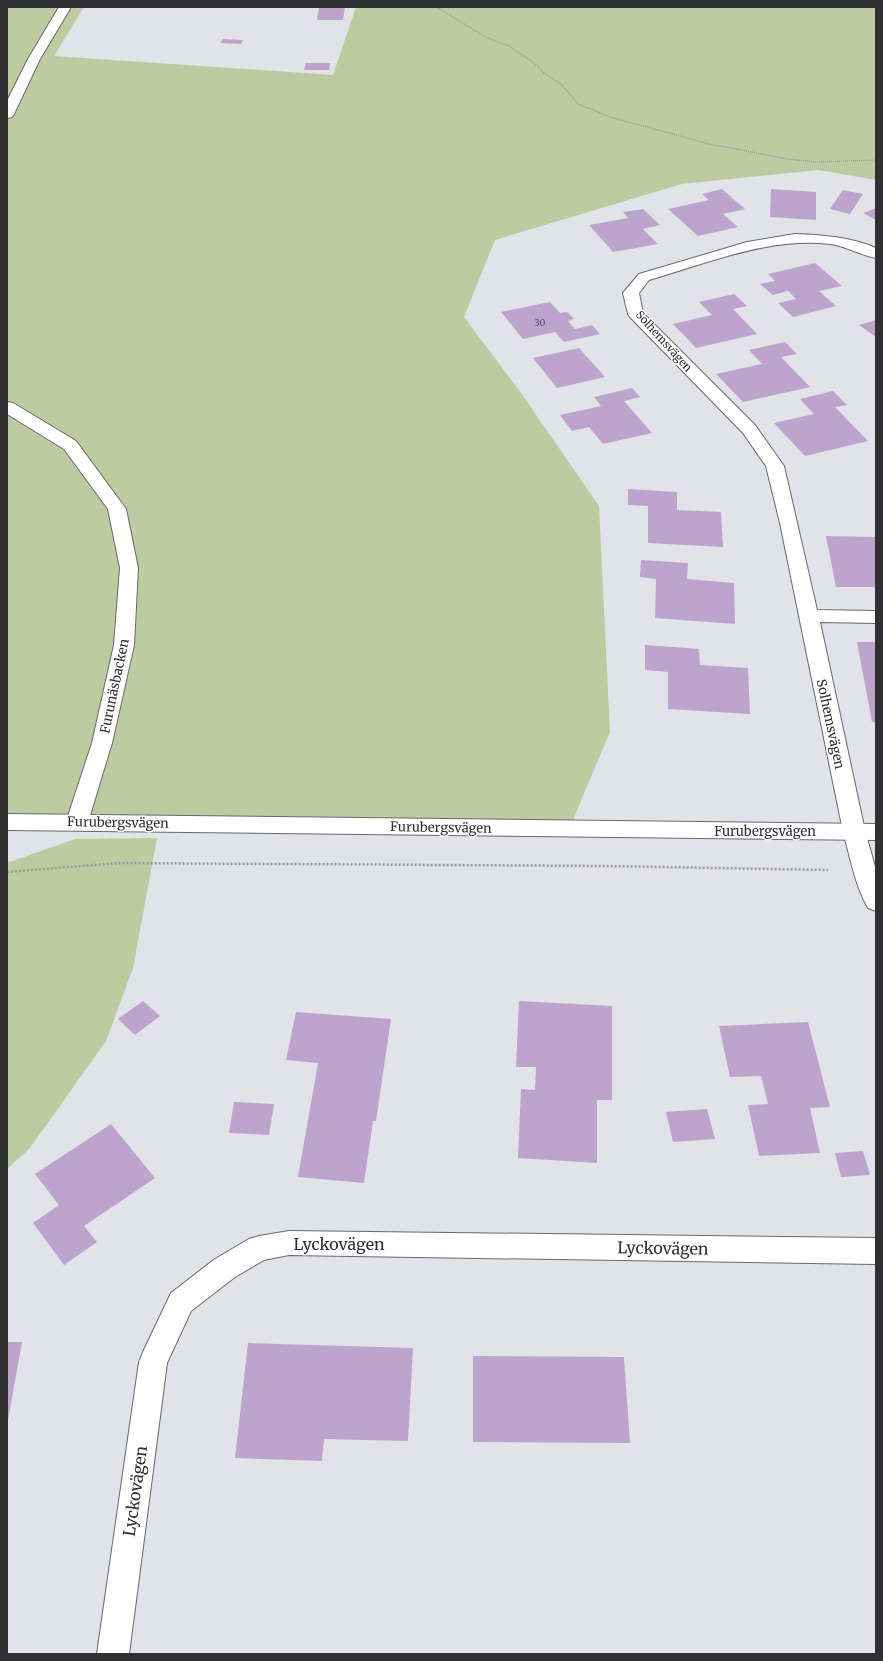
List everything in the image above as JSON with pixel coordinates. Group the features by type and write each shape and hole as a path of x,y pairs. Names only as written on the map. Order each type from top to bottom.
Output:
{"street":[{"path":"7,114 34,59 65,7"},
{"name":"Solhemsvägen","path":"854,832 775,466 749,429 636,314 631,293 644,277 752,245 795,238 831,240 863,248 876,254"},
{"name":"Furunäsbacken","path":"7,407 70,445 117,509 129,568 124,645 102,743 77,822"},
{"path":"808,616 876,617"},
{"name":"Furubergsvägen","path":"7,822 876,832"},
{"path":"854,832 865,872 876,902"},
{"name":"Lyckovägen","path":"113,1654 153,1362 181,1302 225,1268 259,1248 289,1244 876,1251"}],"path":[{"path":"437,7 485,37 509,46 537,65 562,85 578,104 613,118 710,144 788,159 816,162 876,160"},
{"path":"7,872 119,863 606,866 865,872"}],"green space":[{"path":"7,7 84,7 54,56 333,75 356,7 876,7 876,180 818,170 682,184 495,240 464,317 519,390 599,506 610,732 569,829 7,822"},
{"path":"157,838 133,968 106,1041 30,1148 7,1169 7,863 75,839"}],"building":[{"path":"319,7 345,7 343,20 317,20"},
{"path":"223,39 243,40 241,44 220,43"},
{"path":"306,63 330,63 329,70 304,70"},
{"path":"722,189 745,209 723,214 738,227 698,236 668,209 709,200 702,194"},
{"path":"771,189 816,192 816,220 770,217"},
{"path":"843,190 863,194 850,214 830,209"},
{"path":"876,208 876,220 863,213"},
{"path":"643,209 660,225 643,229 658,244 613,252 589,225 628,218 623,212"},
{"path":"815,263 842,286 819,291 836,306 793,317 778,303 796,299 788,291 773,295 760,284 775,281 768,274"},
{"path":"734,294 747,306 733,309 757,334 696,348 673,324 712,315 699,302"},
{"path":"550,302 560,313 567,312 574,319 568,321 575,329 592,325 600,334 564,342 555,332 523,339 501,312"},
{"path":"876,320 876,337 859,325"},
{"path":"785,342 797,354 781,357 810,387 743,402 716,374 762,364 749,350"},
{"path":"579,348 605,377 557,388 533,358"},
{"path":"632,388 640,397 624,401 652,433 603,444 589,427 572,431 560,415 601,406 594,397"},
{"path":"833,391 847,405 835,407 868,441 805,456 774,423 814,414 800,399"},
{"path":"628,489 677,492 677,510 721,512 723,547 648,543 648,506 628,505"},
{"path":"826,536 876,537 876,587 836,587"},
{"path":"641,560 688,563 687,579 734,583 735,624 655,618 656,579 640,577"},
{"path":"857,642 876,642 876,722 872,722"},
{"path":"645,645 699,649 700,665 748,668 750,714 668,709 668,672 645,670"},
{"path":"143,1001 160,1016 135,1035 118,1019"},
{"path":"519,1001 612,1006 612,1100 597,1100 597,1163 518,1158 521,1089 535,1090 536,1067 516,1067"},
{"path":"296,1012 391,1019 376,1121 373,1121 364,1183 298,1177 318,1063 286,1060"},
{"path":"808,1022 830,1107 810,1108 820,1153 759,1156 748,1105 768,1104 761,1076 730,1077 719,1026"},
{"path":"234,1102 274,1104 269,1135 229,1133"},
{"path":"707,1109 715,1139 673,1142 666,1112"},
{"path":"111,1124 155,1178 84,1226 97,1242 64,1265 33,1223 59,1205 35,1174"},
{"path":"863,1151 870,1175 841,1177 835,1153"},
{"path":"7,1342 22,1342 8,1420 7,1420"},
{"path":"248,1343 413,1348 408,1441 324,1439 322,1461 235,1458"},
{"path":"473,1356 624,1357 630,1443 473,1442"}]}
